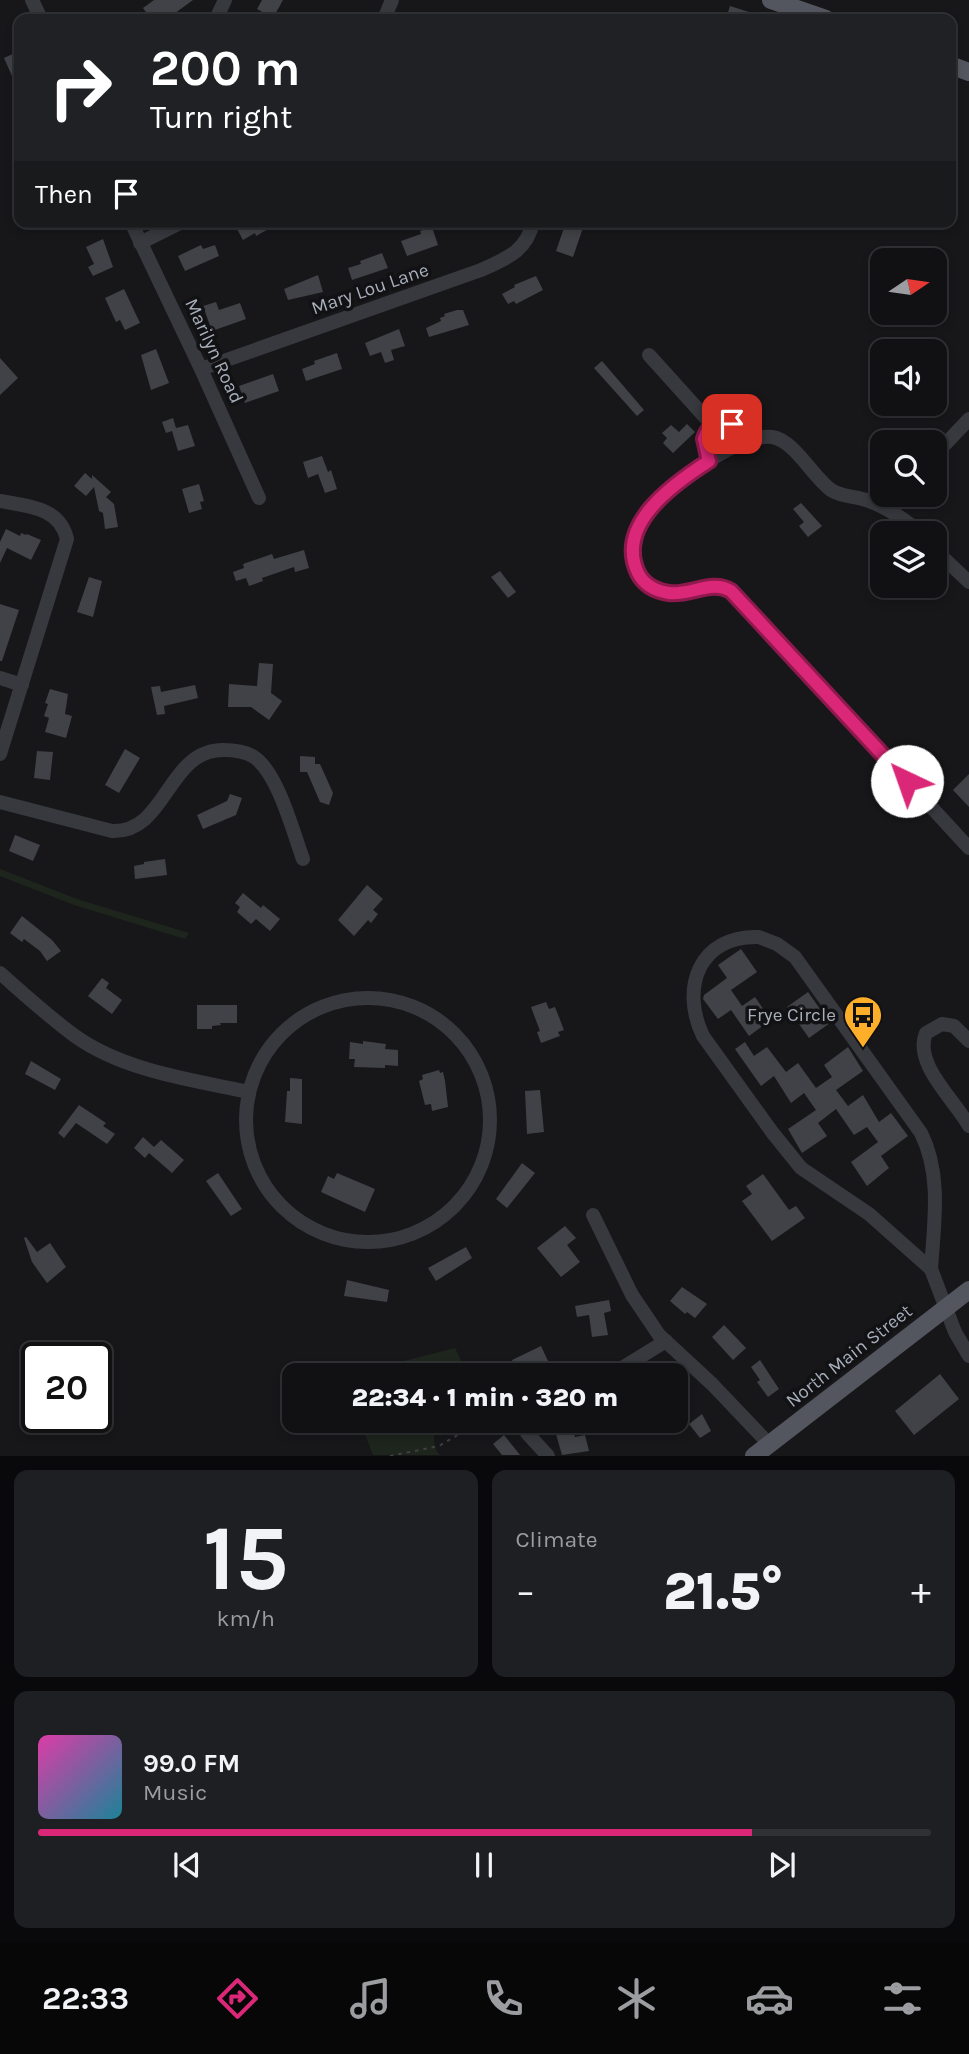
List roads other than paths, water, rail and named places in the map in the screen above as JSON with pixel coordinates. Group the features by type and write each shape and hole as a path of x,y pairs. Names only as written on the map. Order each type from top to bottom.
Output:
{"main road":[{"path":"771,0 812,14"},
{"name":"North Main Street","path":"754,1455 969,1290"}],"street":[{"name":"Marilyn Road","path":"134,228 259,498"},
{"path":"140,243 170,228"},
{"name":"Mary Lou Lane","path":"201,369 481,270 506,259 522,248 531,228"},
{"path":"649,355 713,426"},
{"path":"947,442 969,419"},
{"path":"709,461 704,439 706,433 719,422 732,424 751,439"},
{"path":"904,521 867,500 834,492 783,442 772,437 751,439 693,471 646,513 635,533 632,550 641,578 654,589 670,593 717,586 731,591 969,848"},
{"path":"0,501 34,507 50,513 59,520 67,539 0,754"},
{"path":"947,561 969,582"},
{"path":"0,678 22,685"},
{"path":"0,802 112,831 126,831 138,826 148,817 190,761 215,750 236,750 255,758 268,773 303,859"},
{"path":"931,1269 935,1191 930,1155 921,1133 865,1052 795,957 784,949 768,940 750,937 733,940 710,953 696,976 693,999 699,1028 718,1058 801,1168 887,1228 931,1269 955,1332 969,1356"},
{"path":"0,973 77,1037 119,1059 160,1074 249,1092"},
{"path":"358,998 396,1001 432,1016 453,1033 472,1057 481,1074 488,1102 489,1130 486,1149 480,1168 460,1200 431,1224 396,1239 377,1242 340,1239 304,1224 289,1213 264,1184 248,1140 246,1111 249,1092 264,1057 275,1041 304,1016 321,1007 358,998"},
{"path":"969,1041 954,1026 942,1024 926,1033 923,1040 923,1051 930,1070 969,1126"},
{"path":"593,1215 644,1315 666,1341 712,1384 769,1444"},
{"path":"630,1363 666,1341"},
{"path":"527,1433 548,1455"}],"place":[{"name":"Frye Circle","path":"863,1049"}]}
